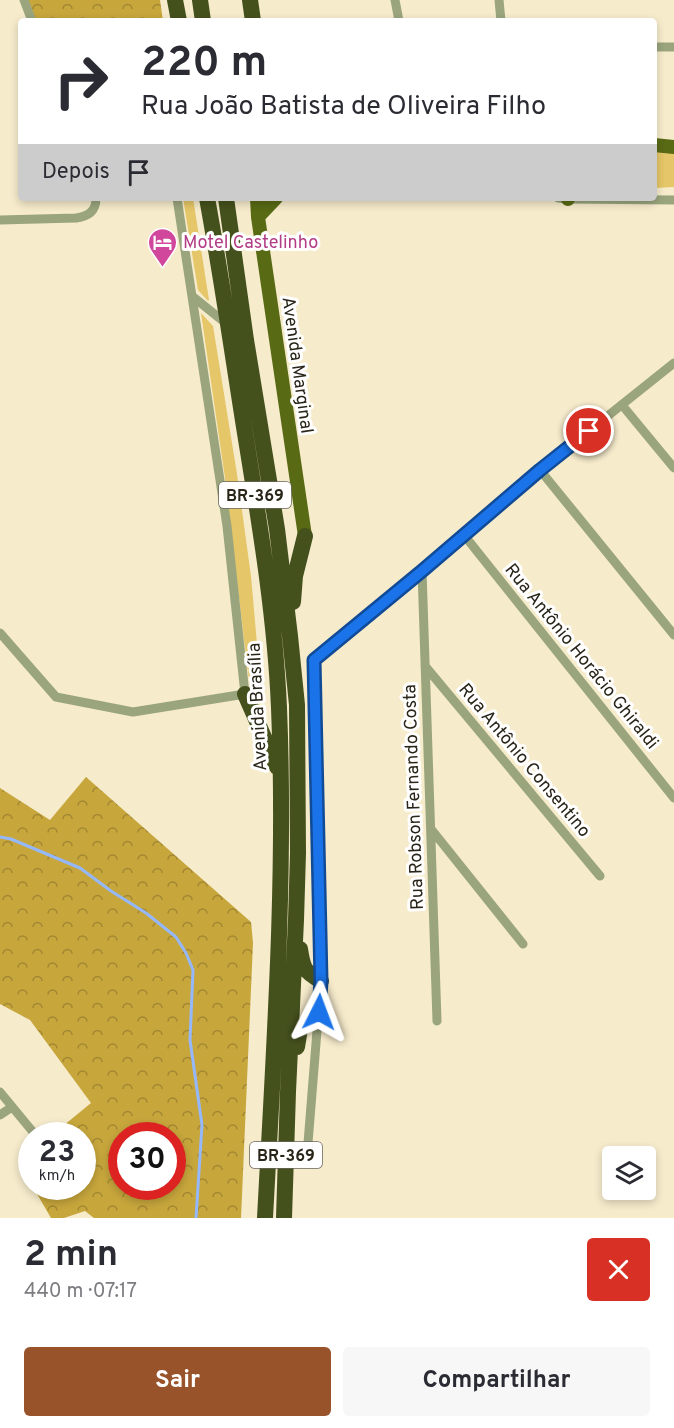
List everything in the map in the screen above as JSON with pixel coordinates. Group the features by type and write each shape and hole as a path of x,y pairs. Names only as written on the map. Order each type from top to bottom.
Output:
{"highway":[{"path":"175,0 178,18"},
{"path":"200,0 203,18"},
{"path":"250,0 253,18"},
{"name":"Avenida Brasília","path":"207,201 263,551 279,706 282,852 265,1218"},
{"name":"Avenida Brasília","path":"226,201 277,529 297,705 298,853 284,1218"},
{"path":"290,636 295,576 305,536"},
{"path":"245,694 281,776"},
{"path":"296,920 302,963 307,973 321,981"},
{"path":"288,1092 300,1029 319,1012"}],"main road":[{"path":"657,145 674,147"},
{"name":"Avenida Marginal","path":"257,201 305,536"},
{"path":"258,217 273,201"}],"street":[{"path":"24,0 31,18"},
{"path":"395,0 398,18"},
{"path":"499,0 501,18"},
{"path":"657,47 674,47"},
{"path":"657,200 674,200"},
{"path":"0,220 76,218 93,211 97,201"},
{"path":"0,633 56,697 133,712 245,694 227,526 177,201"},
{"path":"192,296 228,325"},
{"path":"308,1143 321,981 314,660 540,470 674,363"},
{"path":"622,405 674,468"},
{"path":"540,470 674,636"},
{"name":"Rua Antônio Horácio Ghiraldi","path":"464,535 674,798"},
{"name":"Rua Robson Fernando Costa","path":"422,571 436,1021"},
{"name":"Rua Antônio Consentino","path":"425,666 600,876"},
{"path":"430,828 524,944"},
{"path":"0,1092 25,1122"},
{"path":"0,1115 12,1107"}],"shaded area":[{"path":"657,146 674,147 674,187 657,188"},
{"path":"183,201 193,201 208,301 198,290"},
{"path":"201,313 213,326 237,474 251,576 262,701 259,708 253,695 248,673 225,478"}],"green space":[{"path":"26,0 160,0 163,18 32,18"},
{"path":"86,777 251,922 253,943 241,1218 94,1218 85,1211 64,1218 51,1218 41,1200 96,1200 96,1122 68,1122 91,1103 30,1020 0,1004 0,788 50,820"}],"waterway":[{"path":"0,837 11,839 80,868 146,913 176,937 186,953 193,970 190,1040 202,1125 196,1218"}],"place":[{"name":"Motel Castelinho","path":"162,268"}],"route":[{"path":"319,1012 321,981 314,660 589,431"}]}
